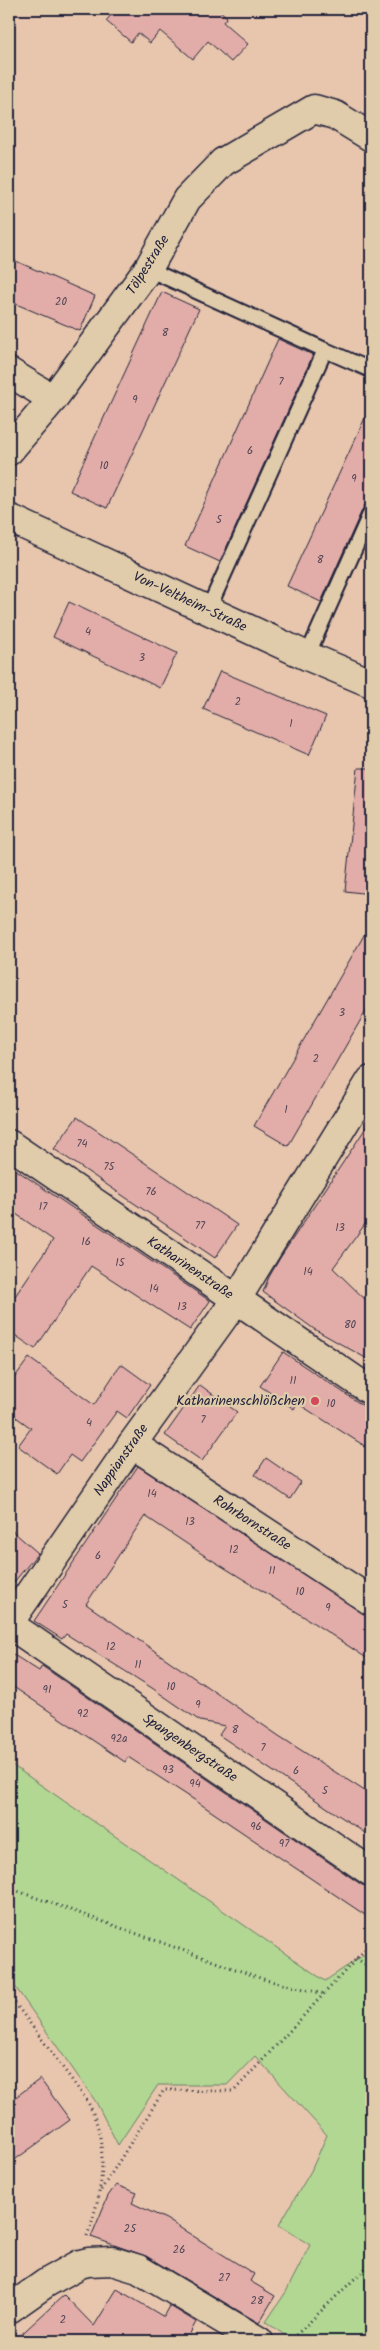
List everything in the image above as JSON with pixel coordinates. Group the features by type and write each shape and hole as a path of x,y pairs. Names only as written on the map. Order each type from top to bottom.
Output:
{"street":[{"name":"Tölpestraße","path":"9,451 53,400 148,269 187,199 223,162 314,109 335,115 371,137"},
{"path":"9,372 53,400"},
{"name":"Von-Veltheim-Straße","path":"9,518 371,684"},
{"name":"Nappianstraße","path":"9,1623 132,1444 236,1300 371,1080"},
{"name":"Katharinenstraße","path":"9,1144 371,1391"},
{"name":"Rohrbornstraße","path":"132,1444 371,1601"},
{"name":"Spangenbergstraße","path":"9,1623 371,1872"},
{"path":"9,2309 62,2273 88,2262 112,2261 138,2269 259,2341"}],"lane":[{"path":"148,269 371,370"},
{"path":"208,610 325,350"},
{"path":"307,656 371,512"}],"path":[{"path":"9,1888 266,1980 325,1994"},
{"path":"88,2262 86,2239 100,2191 164,2090 234,2091 371,1943"},
{"path":"356,1958 371,1969"},
{"path":"9,1995 86,2099 95,2116 100,2132 100,2191"},
{"path":"300,2341 294,2337 371,2263"}],"green space":[{"path":"9,1763 325,1981 371,1950 371,2341 293,2341 266,2322 286,2292 310,2245 279,2225 311,2171 327,2135 255,2056 227,2085 158,2085 118,2145 96,2102 9,1978"}],"building":[{"path":"116,9 218,9 227,17 223,22 248,44 231,62 208,41 193,59 160,31 150,43 138,33 131,42 106,21"},
{"path":"9,258 95,296 80,331 9,301"},
{"path":"162,292 199,309 107,508 70,491"},
{"path":"278,339 313,355 220,562 185,546"},
{"path":"371,405 371,497 363,508 321,602 287,586"},
{"path":"69,602 177,653 160,688 53,637"},
{"path":"220,671 326,716 309,755 203,709"},
{"path":"358,768 371,768 371,894 345,891"},
{"path":"371,923 371,1002 288,1146 254,1126"},
{"path":"77,1117 237,1225 215,1258 54,1149"},
{"path":"371,1120 371,1216 333,1268 371,1305 371,1361 314,1329 263,1292 280,1258"},
{"path":"9,1165 210,1301 190,1330 91,1266 35,1349 9,1331 9,1305 53,1240 9,1209"},
{"path":"283,1352 371,1411 371,1450 297,1403 294,1409 260,1386"},
{"path":"29,1358 94,1405 121,1364 150,1385 127,1418 117,1411 80,1462 70,1455 57,1474 18,1446 31,1428 9,1412 9,1385"},
{"path":"200,1385 237,1412 202,1461 165,1435"},
{"path":"266,1458 301,1482 290,1499 255,1475"},
{"path":"138,1466 371,1618 371,1661 145,1516 86,1604 279,1736 371,1795 371,1837 219,1735 225,1726 200,1721 152,1688 66,1634 62,1639 34,1621"},
{"path":"9,1528 38,1553 9,1588"},
{"path":"9,1652 39,1671 42,1666 362,1885 371,1887 371,1919 196,1801 128,1757 125,1762 9,1684"},
{"path":"40,2079 70,2120 9,2164 9,2102"},
{"path":"116,2185 137,2193 132,2203 166,2219 254,2274 250,2281 275,2296 259,2323 146,2256 91,2237 108,2196"},
{"path":"117,2289 164,2317 170,2306 196,2322 186,2341 14,2341 64,2295 94,2326"}],"place":[{"name":"Katharinenschlößchen","path":"315,1401"}]}
